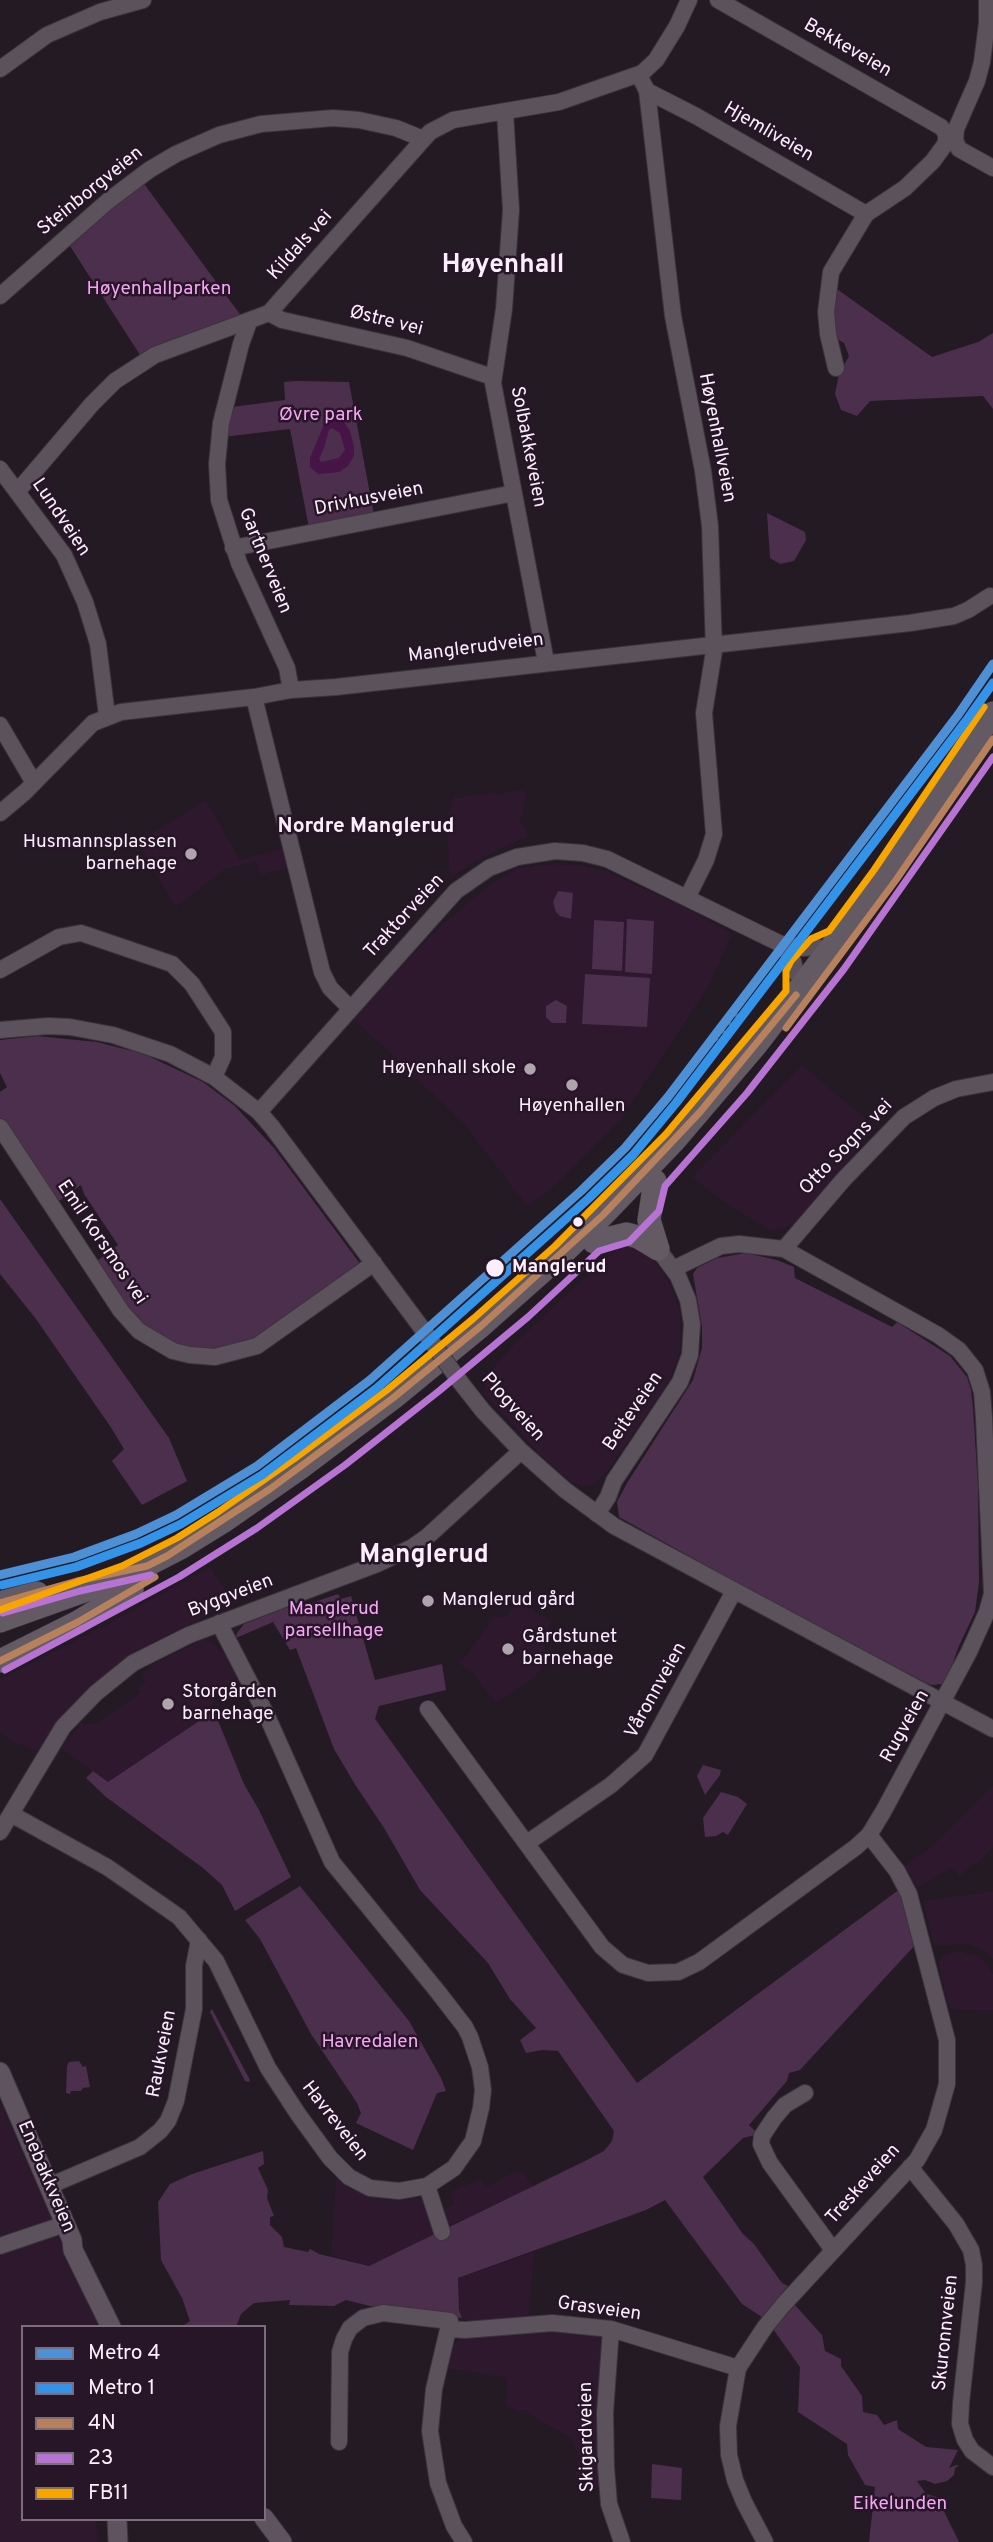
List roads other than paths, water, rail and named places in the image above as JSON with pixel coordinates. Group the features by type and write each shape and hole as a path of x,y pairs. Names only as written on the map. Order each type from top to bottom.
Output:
{"highway":[{"path":"0,1621 99,1587 147,1566 203,1534 300,1468 393,1398 481,1326 562,1254 647,1170 728,1080 802,958 907,841 993,713"},
{"path":"0,1661 78,1622 131,1589 211,1546 339,1457 488,1337 594,1242 655,1181 730,1098 811,996 993,739"},
{"path":"655,1181 649,1220 658,1249"},
{"path":"594,1242 627,1234 658,1249"},
{"path":"0,1603 77,1581 147,1566"},
{"path":"0,1636 131,1589"}],"main road":[{"name":"Enebakkveien","path":"0,2072 74,2244 77,2260 110,2325"},
{"name":"Enebakkveien","path":"74,2244 79,2247 97,2289 117,2325"},
{"path":"117,2521 118,2542"},
{"path":"266,2521 282,2542"}],"street":[{"path":"0,69 47,35 100,12 144,0"},
{"path":"639,75 649,69 656,60 689,0"},
{"name":"Bekkeveien","path":"718,0 940,127 959,149 993,167"},
{"path":"836,368 826,312 831,272 838,256 866,214 912,182 951,141 977,81 982,62 987,29 987,0"},
{"name":"Høyenhallveien","path":"639,75 647,91 673,316 709,507 713,644 705,713 713,834 706,860 687,898"},
{"name":"Kildals vei","path":"18,492 92,404 115,381 155,355 269,313 423,139 437,127 453,120 559,102 639,75"},
{"name":"Hjemliveien","path":"647,91 696,116 866,214"},
{"name":"Solbakkeveien","path":"505,112 510,220 504,309 492,377 546,662"},
{"name":"Steinborgveien","path":"0,296 108,201 142,175 176,154 210,138 261,124 322,118 359,120 396,128 423,139"},
{"name":"Østre vei","path":"269,313 282,320 407,348 492,377"},
{"name":"Gartnerveien","path":"249,322 230,385 217,453 219,500 233,548 287,668 291,690"},
{"name":"Lundveien","path":"0,469 64,555 85,602 98,644 107,716"},
{"name":"Drivhusveien","path":"233,548 514,493"},
{"name":"Manglerudveien","path":"0,813 93,723 107,716 291,690 933,620 968,610 990,596"},
{"path":"254,697 322,972 330,988 351,1008"},
{"path":"0,724 34,783"},
{"name":"Traktorveien","path":"258,1112 456,891 489,868 517,857 555,851 596,855 621,864 762,934 802,958"},
{"path":"0,970 59,937 81,933 172,964 192,984 223,1032 223,1057 214,1076"},
{"name":"Plogveien","path":"0,1030 48,1026 113,1035 170,1054 214,1076 258,1112 285,1142 489,1418 521,1451 592,1511 628,1534 993,1729"},
{"name":"Otto Sogns vei","path":"784,1249 844,1179 904,1117 934,1098 956,1089 993,1082"},
{"name":"Emil Korsmos vei","path":"0,1127 121,1311 139,1331 173,1351 215,1357 257,1346 374,1263"},
{"name":"Rugveien","path":"428,1709 606,1952 630,1969 663,1975 685,1970 699,1962 815,1878 869,1835 943,1703 987,1612 992,1594 982,1392 965,1357 938,1335 784,1249 739,1244 721,1246 673,1269"},
{"name":"Beiteveien","path":"592,1511 608,1497 614,1480 673,1393 688,1364 691,1317 686,1293 658,1249"},
{"name":"Byggveien","path":"0,1832 58,1734 96,1693 133,1663 219,1623 377,1564 411,1548 428,1536 521,1451"},
{"name":"Våronnveien","path":"527,1843 611,1785 645,1755 734,1591"},
{"name":"Havreveien","path":"11,1814 107,1867 180,1917 216,1961 268,2068 330,2158 349,2177 370,2188 391,2191 427,2186 454,2168 473,2141 482,2090 480,2067 466,2027 332,1862 267,1716 219,1623"},
{"name":"Treskeveien","path":"765,2542 744,2502 729,2455 728,2426 738,2368 765,2327 910,2167 934,2130 947,2084 947,2040 909,1894 897,1871 869,1835"},
{"name":"Raukveien","path":"49,2186 140,2147 160,2132 168,2121 176,2101 194,2009 194,1966 199,1940"},
{"path":"805,2093 779,2112 762,2136 761,2144 770,2163 833,2250"},
{"name":"Skuronnveien","path":"910,2167 956,2224 971,2250 974,2282 960,2424 972,2451 980,2460 993,2467"},
{"path":"427,2186 442,2232"},
{"path":"0,2246 65,2224"},
{"name":"Grasveien","path":"339,2442 340,2352 344,2339 350,2328 363,2318 383,2313 465,2330 552,2323 611,2329 738,2368"},
{"path":"450,2325 434,2389 430,2431 438,2483 454,2526 464,2542"},
{"name":"Skigardveien","path":"611,2329 605,2413 606,2467 610,2504 622,2542"}],"railway":[{"path":"687,1072 743,1009"}],"metro line":[{"name":"4","path":"0,1575 74,1557 136,1534 176,1515 257,1466 370,1380 581,1191 625,1148 668,1097 958,715 993,664"},
{"name":"1","path":"2,1585 76,1567 141,1543 181,1524 262,1475 377,1388 588,1199 633,1155 676,1103 993,683"}],"place":[{"name":"Husmannsplassen barnehage","path":"191,854"},
{"name":"Høyenhall skole","path":"530,1069"},
{"name":"Høyenhallen","path":"572,1085"},
{"name":"Manglerud","path":"495,1268"},
{"name":"Manglerud gård","path":"428,1601"},
{"name":"Gårdstunet barnehage","path":"508,1649"},
{"name":"Storgården barnehage","path":"168,1704"}],"district":[{"name":"Høyenhall","path":"503,267"},
{"name":"Nordre Manglerud","path":"366,828"},
{"name":"Manglerud","path":"424,1557"}],"park label":[{"name":"Høyenhallparken","path":"159,290"},
{"name":"Øvre park","path":"321,416"},
{"name":"Manglerud parsellhage","path":"334,1621"},
{"name":"Havredalen","path":"370,2043"},
{"name":"Eikelunden","path":"900,2505"}]}
